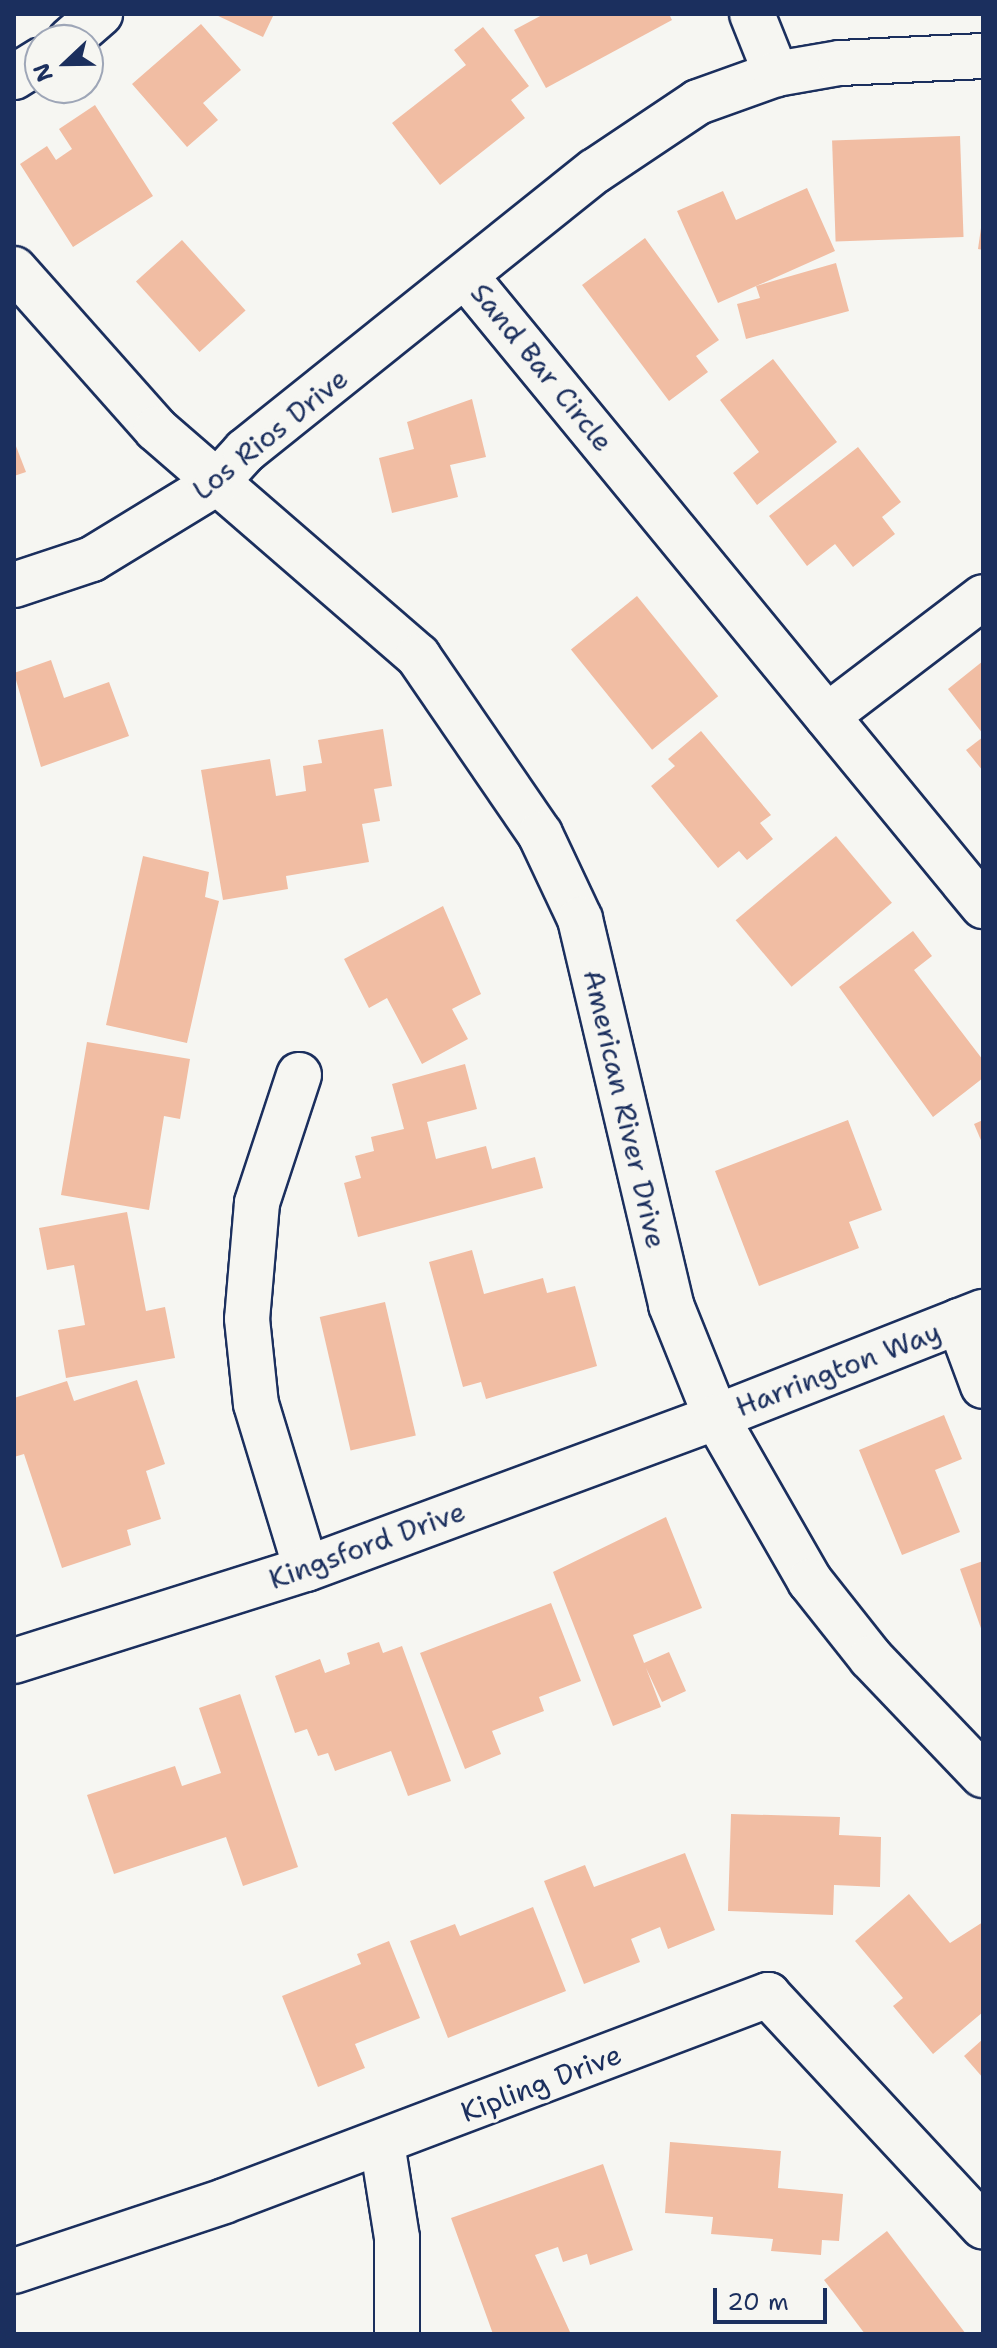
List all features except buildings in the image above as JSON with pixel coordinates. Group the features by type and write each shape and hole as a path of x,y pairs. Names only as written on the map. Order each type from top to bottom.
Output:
{"street":[{"path":"752,14 776,74"},
{"name":"Sand Bar Circle","path":"983,56 776,74 698,102 642,134 467,278 983,906"},
{"name":"American River Drive","path":"14,269 94,367 215,484 356,596 418,656 540,834 580,919 671,1305 716,1417 810,1581 871,1658 983,1775"},
{"name":"Los Rios Drive","path":"14,585 92,559 215,484 245,451 467,278"},
{"path":"827,716 983,597"},
{"path":"299,1075 257,1203 247,1319 262,1433 306,1569"},
{"name":"Harrington Way","path":"716,1417 971,1316 983,1386"},
{"name":"Kingsford Drive","path":"14,1661 306,1569 716,1417"},
{"name":"Kipling Drive","path":"14,2271 382,2143 768,1995 983,2226"},
{"path":"382,2143 397,2238 397,2334"}]}
